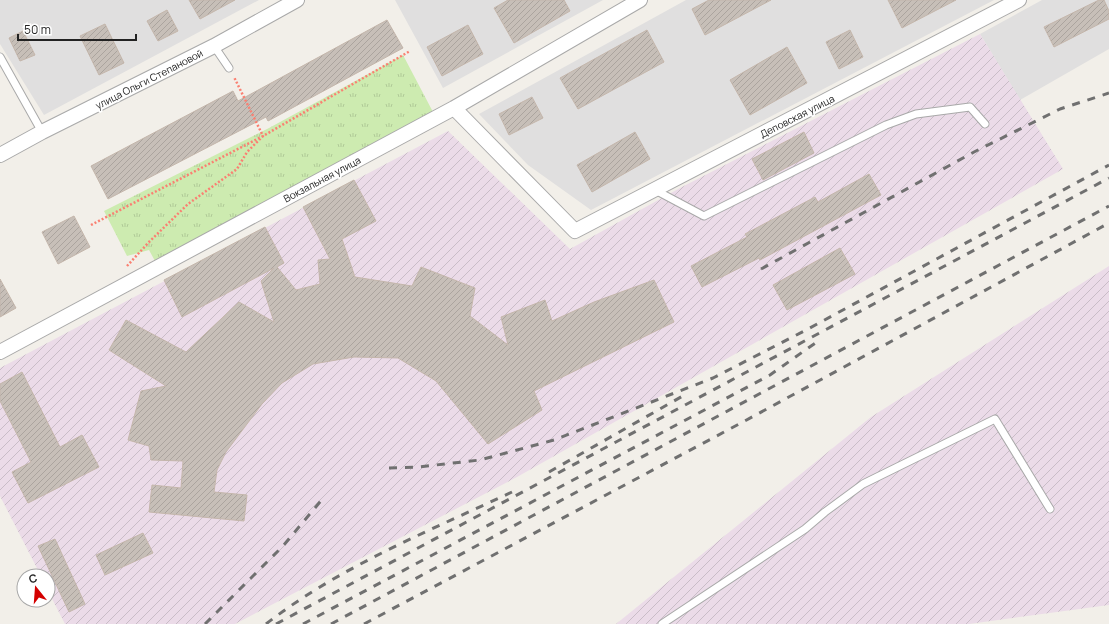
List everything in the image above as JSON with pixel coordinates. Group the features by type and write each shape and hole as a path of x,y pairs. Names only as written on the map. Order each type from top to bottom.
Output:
{"street":[{"name":"улица Ольги Степановой","path":"0,156 42,132 214,46 297,0"},
{"name":"Вокзальная улица","path":"0,352 454,108 624,4 640,0"},
{"name":"Деповская улица","path":"454,108 575,231 1019,0"}],"lane":[{"path":"214,46 229,68"},
{"path":"0,57 42,132"},
{"path":"655,190 704,216 886,125 916,114 970,106 985,124"},
{"path":"662,624 805,529 863,484 995,419 1050,509"}],"path":[{"path":"91,225 263,136 410,51"},
{"path":"229,68 263,136"},
{"path":"123,271 148,242 188,204 237,169 247,152 263,136"}],"shaded area":[{"path":"0,0 259,0 44,115 0,44"},
{"path":"395,0 603,0 443,88"},
{"path":"686,0 994,0 591,210 528,165 479,114"},
{"path":"1042,0 1109,0 1109,49 1020,100 980,34"},
{"path":"980,34 1063,169 517,477 235,624 65,624 56,607 56,568 37,568 0,496 0,368 448,131 570,249 680,188"},
{"path":"1109,266 1109,605 969,624 616,624 871,417"}],"green space":[{"path":"403,55 433,112 155,261 149,250 127,256 104,211 269,128"}],"building":[{"path":"189,0 235,0 200,19"},
{"path":"508,0 564,0 570,11 514,43 494,8"},
{"path":"709,0 771,0 705,35 692,9"},
{"path":"888,0 956,0 902,28"},
{"path":"1099,0 1104,0 1109,11 1109,19 1054,47 1044,27"},
{"path":"167,10 178,31 158,41 147,21"},
{"path":"387,20 403,48 268,121 266,117 108,199 91,166 233,91 238,101"},
{"path":"105,24 124,63 99,75 80,36"},
{"path":"468,25 483,54 442,76 427,47"},
{"path":"647,30 664,62 578,109 560,78"},
{"path":"850,30 863,57 839,69 826,42"},
{"path":"23,31 35,55 20,61 9,38"},
{"path":"787,47 807,83 750,115 730,80"},
{"path":"532,97 543,118 509,135 499,114"},
{"path":"635,132 650,159 592,192 577,165"},
{"path":"804,132 814,153 763,180 752,159"},
{"path":"869,174 881,195 760,260 759,258 702,287 691,266 747,237 745,234 815,197 818,202"},
{"path":"354,180 376,221 342,239 355,277 412,286 421,267 475,288 470,316 508,345 501,317 545,300 552,321 594,302 654,280 674,322 534,391 542,410 488,444 436,381 398,358 354,357 313,364 282,383 262,404 226,452 217,470 214,492 247,495 244,521 149,512 152,485 181,488 183,461 151,460 149,446 128,440 141,391 166,386 109,350 126,320 186,352 239,302 274,322 261,281 274,268 182,317 164,280 265,227 284,263 277,267 296,290 320,284 318,260 330,259 303,207"},
{"path":"74,216 90,247 58,264 42,232"},
{"path":"840,248 855,274 787,310 773,285"},
{"path":"0,279 16,308 0,317"},
{"path":"22,372 60,447 82,435 99,467 28,503 12,472 31,462 0,401 0,384"},
{"path":"143,533 153,553 105,575 96,555"},
{"path":"55,539 85,604 69,612 56,584 56,568 48,568 38,546"}],"railway":[{"path":"761,269 974,152 1060,109 1109,93"},
{"path":"389,468 418,467 480,460 554,440 713,378 808,329 1109,165"},
{"path":"276,624 1109,178"},
{"path":"331,624 1109,206"},
{"path":"364,624 741,423 1109,223"},
{"path":"303,624 770,375 821,339"},
{"path":"549,472 688,393"},
{"path":"266,624 294,604 354,567 512,492"},
{"path":"205,624 283,546 325,496"}]}
